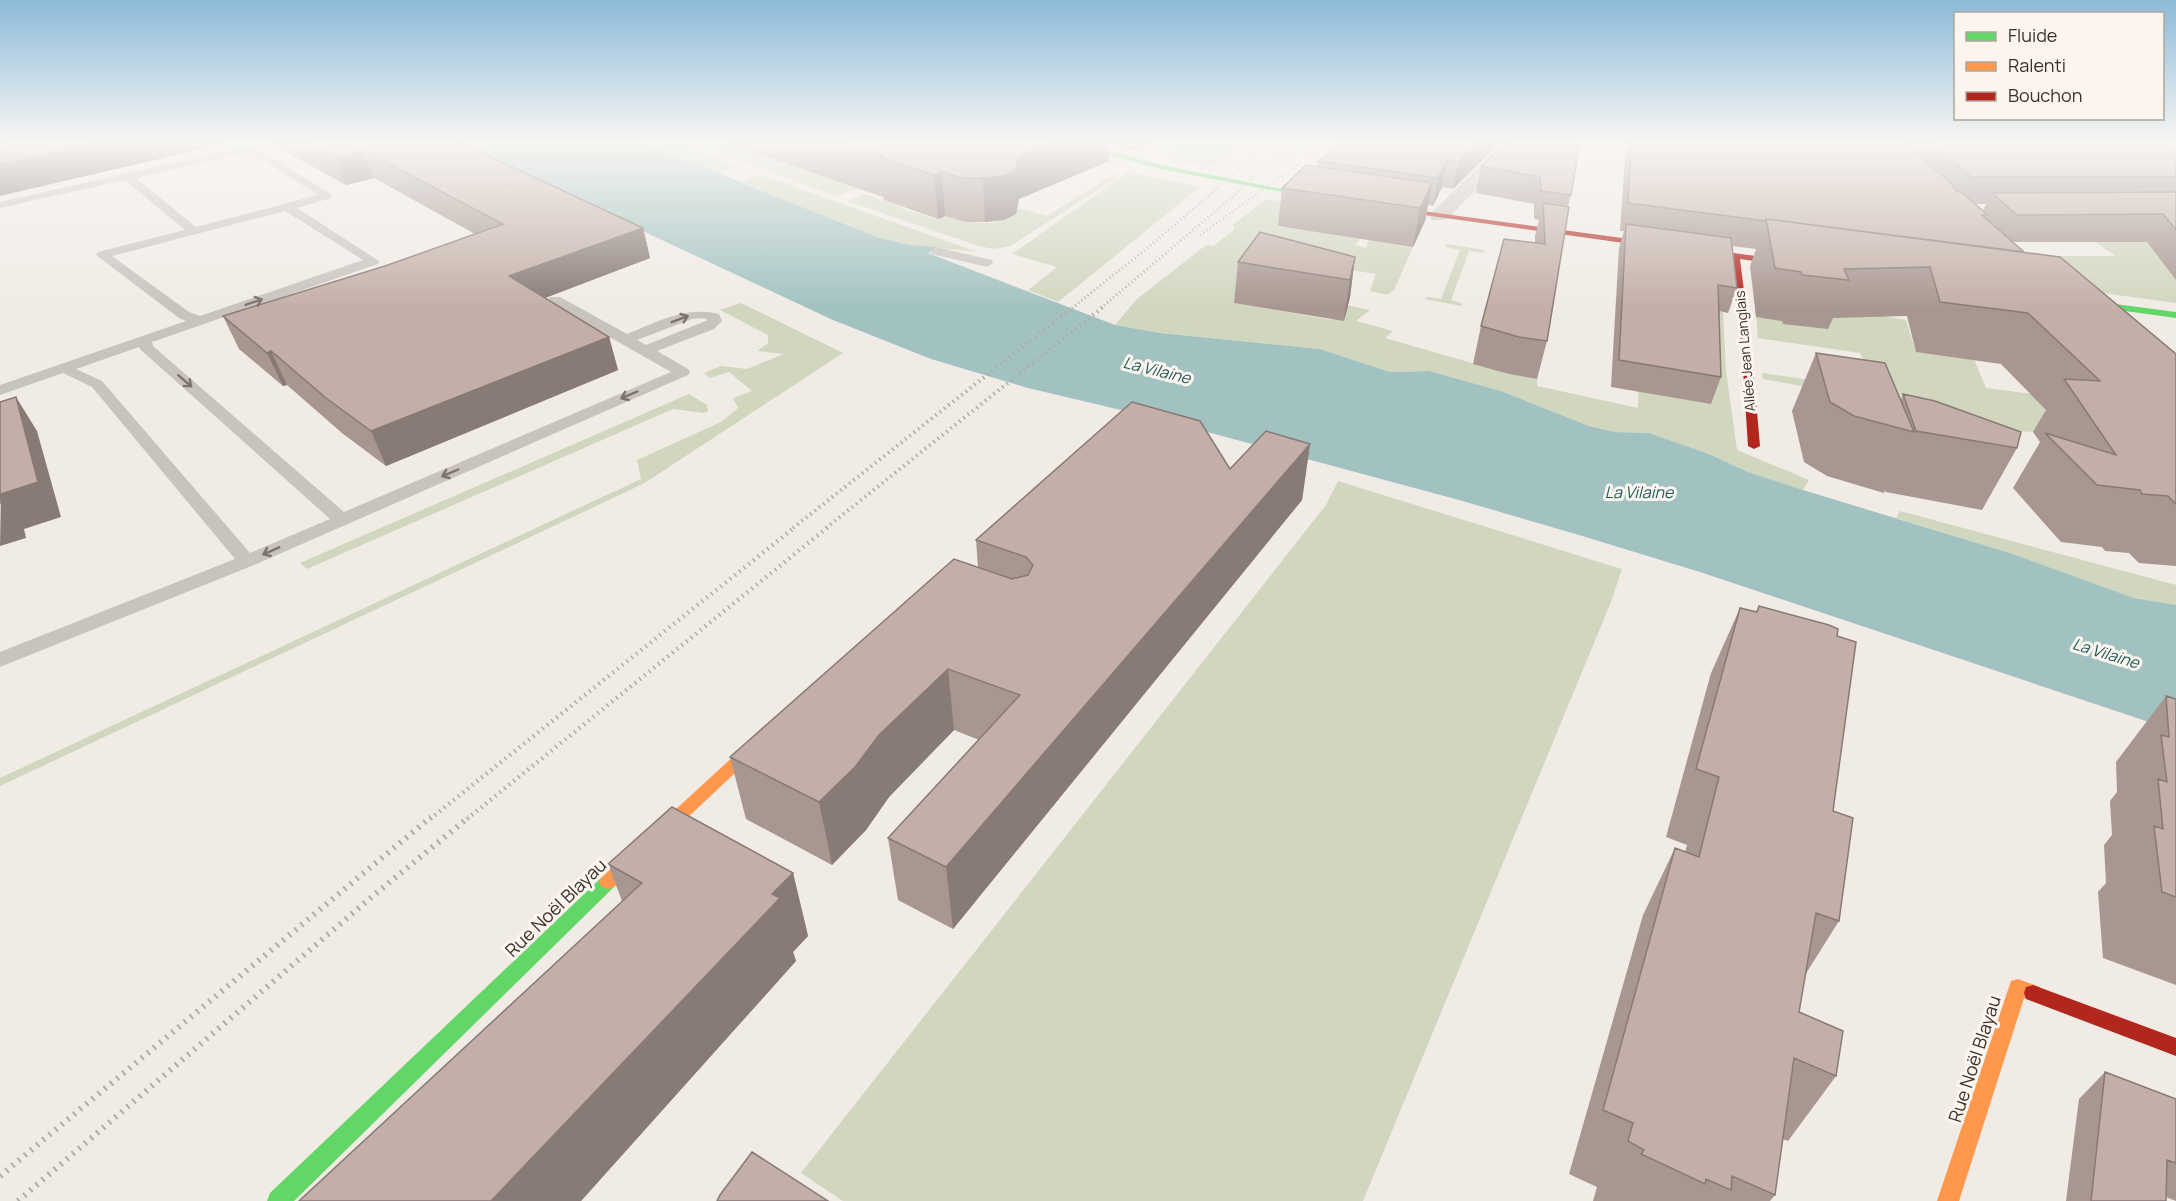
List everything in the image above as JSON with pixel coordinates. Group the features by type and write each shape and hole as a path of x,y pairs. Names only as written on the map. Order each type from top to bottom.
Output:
{"main road":[{"path":"1323,197 1339,200"},
{"path":"1371,206 1806,265"},
{"name":"Allée Jean Langlais","path":"1735,255 1747,354 1754,446"},
{"path":"2064,300 2176,315"},
{"name":"Rue Noël Blayau","path":"278,1201 672,821 777,726"},
{"name":"Rue Noël Blayau","path":"1948,1201 2018,987 2176,1047"}],"street":[{"path":"1439,216 1458,197"}],"lane":[{"path":"0,205 35,197"},
{"path":"153,197 194,231"},
{"path":"199,321 188,317 102,255 323,197"},
{"path":"0,390 373,261 286,206"},
{"path":"936,251 987,263"},
{"path":"0,660 247,561 683,372 555,300"},
{"path":"625,340 690,315 702,314 714,317 715,321 709,326 645,351"},
{"path":"145,340 146,347 342,520"},
{"path":"64,367 75,375 97,384 247,561"}],"green space":[{"path":"779,197 823,197 977,252 910,245 877,237"},
{"path":"858,197 874,197 902,207 900,208 937,219 945,216 981,223 1005,219 1018,208 1047,216 1077,197 1087,197 1010,246 994,249 979,246 847,201"},
{"path":"1093,197 1188,197 1058,302 1028,290 1057,267 1012,254"},
{"path":"1266,199 1306,207 1288,215 1278,227 1286,228 1293,221 1364,234 1355,245 1366,248 1369,240 1413,247 1394,290 1387,295 1370,291 1376,274 1324,266 1235,303 1332,320 1341,304 1370,310 1356,321 1393,331 1385,338 1510,374 1537,379 1537,386 1638,408 1640,353 1696,308 1723,312 1726,371 1737,450 1809,480 1803,490 1748,472 1709,454 1649,433 1615,432 1589,426 1501,391 1429,371 1390,372 1320,349 1160,333 1115,325 1137,299 1206,245 1213,246 1235,229 1233,225"},
{"path":"2095,242 2176,242 2176,303 2080,290 2027,256 2116,256"},
{"path":"1446,244 1485,250 1484,253 1469,251 1451,300 1461,303 1462,306 1425,299 1427,297 1441,299 1460,250 1445,247"},
{"path":"1753,281 1870,314 1906,320 1916,352 1971,352 1986,388 2048,396 2069,434 1981,429 1881,400 1763,379 1762,373 1877,390 1860,353 1758,338"},
{"path":"741,303 843,353 643,484 0,786 0,778 641,479 637,460 721,422 738,408 733,398 752,391 729,372 710,378 704,373 721,366 747,369 784,354 757,351 768,343 768,335 720,310"},
{"path":"689,394 707,405 708,411 704,413 673,409 307,569 300,563"},
{"path":"1338,481 1622,569 1611,602 1363,1201 843,1201 801,1173 1326,505"},
{"path":"1900,511 2176,585 2176,605 2134,598 2013,554 1896,518"}],"water":[{"name":"La Vilaine","path":"570,197 778,197 877,237 910,245 937,247 928,253 1115,325 1160,333 1320,349 1390,372 1429,371 1501,391 1589,426 1615,432 1649,433 1709,454 1748,472 1803,490 2013,554 2134,598 2176,605 2176,731 1703,573 1579,535 1163,420 1028,388 931,359 833,320"}],"building":[{"path":"452,197 576,197 643,228 509,276 609,337 371,431 326,398 271,351 267,353 223,316 388,265 503,224"},
{"path":"1344,197 1425,197 1420,208"},
{"path":"1628,197 1967,197 1988,215 1982,215 2024,252 1766,219 1766,221 1628,203"},
{"path":"1997,197 2176,197 2176,230 2163,214 2017,215"},
{"path":"1543,203 1569,207 1547,341 1519,337 1481,326 1504,239 1545,244"},
{"path":"1766,219 2060,257 2176,354 2176,504 2168,496 2142,494 2140,490 2097,485 2045,433 2116,455 2064,379 2100,381 2028,313 1940,302 1930,267 1844,269 1849,280 1802,275 1801,272 1775,268"},
{"path":"1626,224 1731,238 1737,288 1718,285 1721,377 1619,360"},
{"path":"1260,232 1355,257 1350,280 1238,262"},
{"path":"1816,353 1885,363 1914,432 1854,416 1830,402"},
{"path":"1903,394 1935,401 2021,432 2017,448 1916,431"},
{"path":"16,397 38,482 1,494 2,502 0,503 0,402"},
{"path":"1132,402 1200,421 1230,469 1266,431 1310,444 946,867 888,838 1020,695 948,669 879,735 855,767 819,802 730,757 954,559 1012,579 1028,575 1033,565 1026,557 976,540"},
{"path":"1759,606 1829,625 1838,629 1837,636 1856,642 1833,811 1853,818 1839,921 1816,913 1799,1012 1843,1031 1836,1076 1794,1058 1775,1195 1732,1176 1731,1190 1706,1179 1705,1184 1641,1154 1644,1150 1628,1141 1633,1123 1603,1110 1675,848 1699,857 1719,777 1696,769 1740,608 1757,612"},
{"path":"2166,696 2176,699 2176,897 2162,892 2154,826 2163,829 2158,779 2167,782 2161,735 2169,737"},
{"path":"672,807 793,873 772,894 780,898 491,1201 299,1201 642,883 608,864"},
{"path":"2105,1072 2176,1099 2176,1163 2167,1160 2166,1201 2091,1201"},
{"path":"752,1152 828,1201 717,1201"}],"railway":[{"path":"1072,308 1207,197"},
{"path":"1101,308 1232,197"},
{"path":"1200,235 1253,197"},
{"path":"793,528 1073,307"},
{"path":"826,528 1103,307"},
{"path":"430,819 795,527"},
{"path":"467,819 828,527"},
{"path":"0,1176 431,817"},
{"path":"18,1201 368,900 469,817"}],"traffic: fast":[{"path":"1319,197 1324,198"},
{"path":"2077,302 2176,315"},
{"path":"278,1201 608,882"}],"traffic: slow":[{"path":"608,882 765,736"},
{"path":"1948,1201 2018,987 2033,993"}],"traffic: jam":[{"path":"1381,207 1797,264"},
{"path":"1735,255 1747,354 1754,446"},
{"path":"2033,993 2176,1047"}]}
